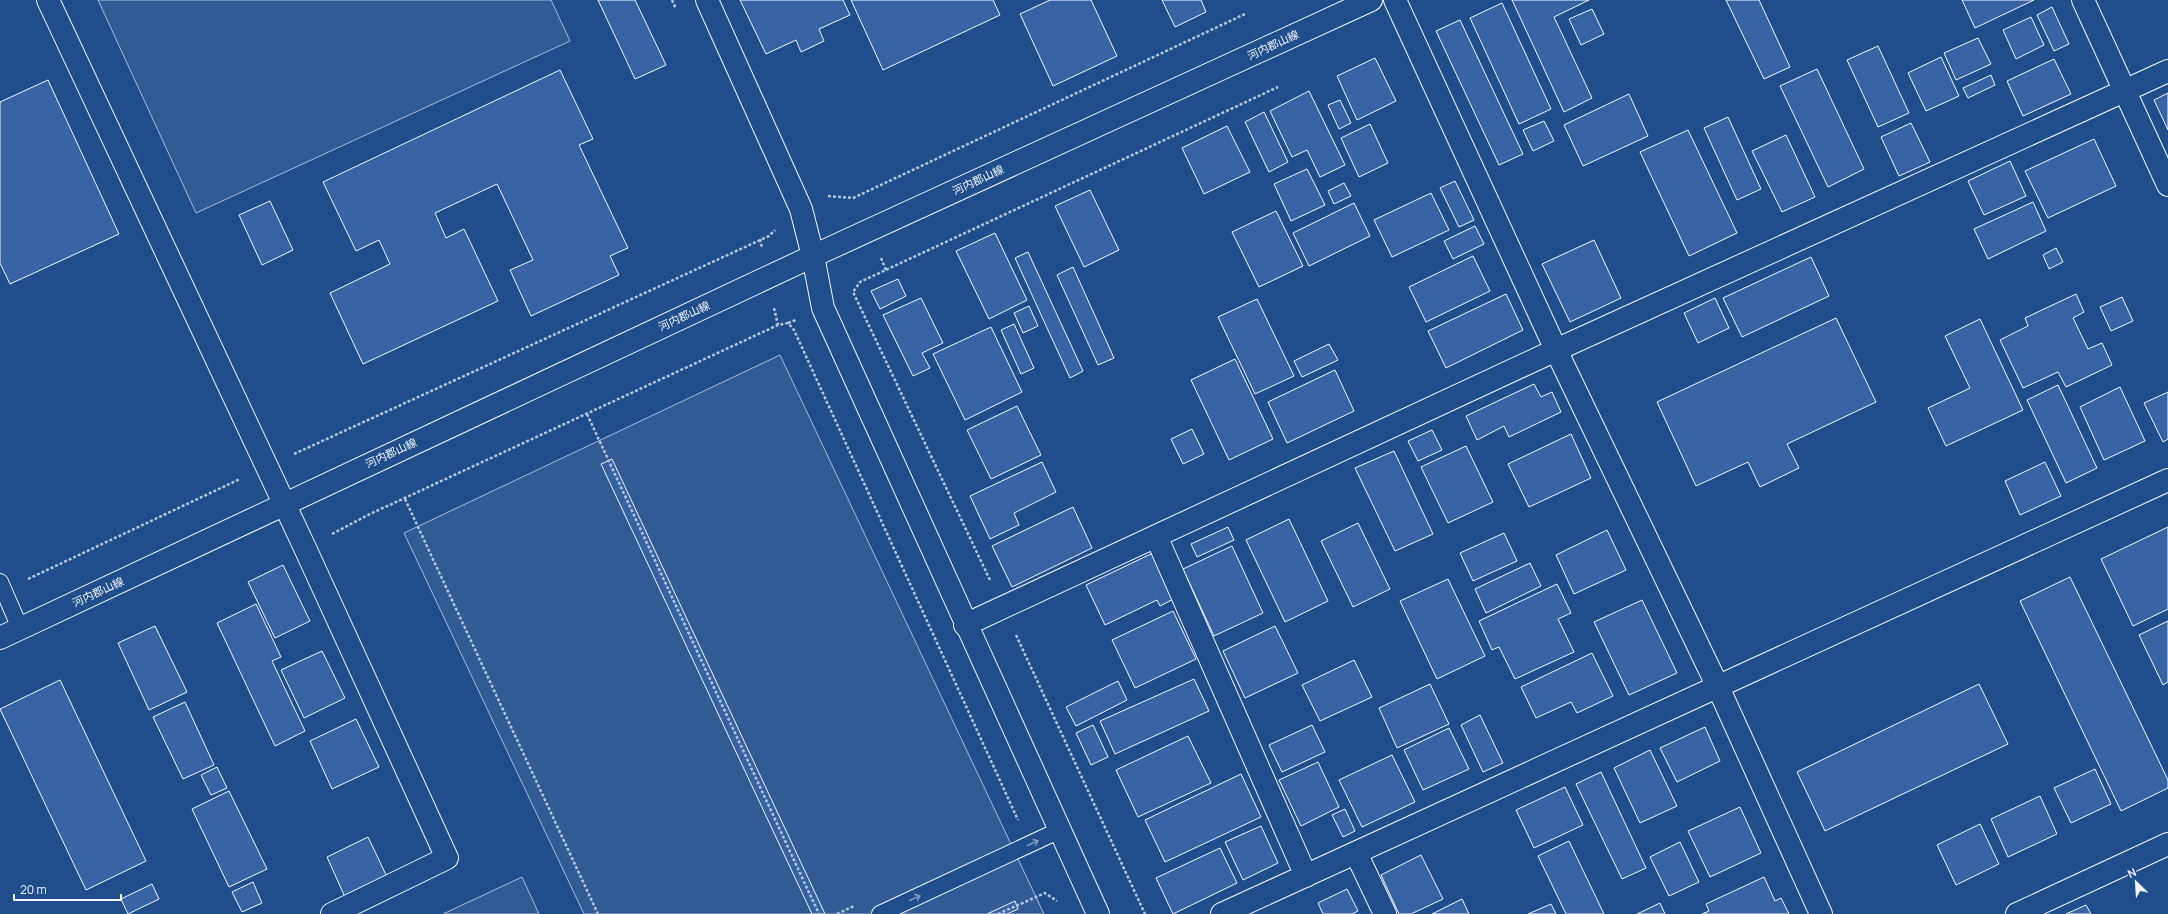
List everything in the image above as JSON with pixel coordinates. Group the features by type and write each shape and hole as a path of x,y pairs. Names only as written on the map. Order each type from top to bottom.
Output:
{"street":[{"path":"48,0 305,548 447,858 332,914"},
{"path":"707,0 801,209 813,256 823,308 1098,914"},
{"name":"河内郡山線","path":"0,638 813,256 1371,0"},
{"path":"1395,0 1556,350 1718,687 1821,914"},
{"path":"2083,0 2168,185"},
{"path":"966,625 1556,350 2168,71"},
{"path":"1222,914 2168,480"},
{"path":"1156,536 1306,876"},
{"path":"2017,914 2168,844"},
{"path":"1356,853 1385,914"}],"lane":[{"path":"2,586 20,628"},
{"path":"880,914 1060,830"}],"path":[{"path":"672,0 678,13"},
{"path":"830,195 853,198 1245,14"},
{"path":"1145,914 1003,607 853,292 860,282 1278,87"},
{"path":"2,586 266,467 769,236 775,229 774,223"},
{"path":"305,548 368,515 778,325 788,324 794,330 1019,820 1016,825"},
{"path":"587,414 819,914"},
{"path":"405,499 598,914"},
{"path":"998,914 1045,893 1052,896 1059,903"},
{"path":"837,914 858,904"}],"shaded area":[{"path":"98,0 551,0 570,41 196,213"},
{"path":"780,355 1044,914 584,914 404,533"},
{"path":"522,877 539,914 443,914"}],"building":[{"path":"598,0 635,0 666,65 635,79"},
{"path":"740,0 843,0 850,15 819,29 824,41 801,52 796,40 766,54"},
{"path":"851,0 993,0 1000,15 883,70"},
{"path":"1050,0 1091,0 1117,56 1053,86 1020,14"},
{"path":"1162,0 1201,0 1206,12 1175,27"},
{"path":"1512,0 1589,0 1554,17 1592,98 1564,112"},
{"path":"1726,0 1759,0 1790,67 1764,79"},
{"path":"1962,0 2034,0 1975,28"},
{"path":"1502,3 1551,109 1519,124 1470,18"},
{"path":"2052,7 2069,44 2054,51 2037,15"},
{"path":"1592,9 1604,34 1581,45 1569,19"},
{"path":"2031,17 2044,45 2016,59 2003,30"},
{"path":"1460,20 1523,154 1499,165 1436,31"},
{"path":"1978,38 1991,64 1956,80 1944,53"},
{"path":"1878,46 1909,113 1878,127 1847,60"},
{"path":"1941,57 1959,96 1926,111 1908,73"},
{"path":"1375,58 1396,101 1357,120 1337,76"},
{"path":"2054,59 2071,94 2023,116 2007,81"},
{"path":"1817,69 1864,169 1828,187 1780,86"},
{"path":"560,70 593,139 579,145 628,248 610,256 619,275 531,316 510,270 533,260 497,184 435,213 446,238 464,229 498,301 363,364 330,293 390,264 379,240 356,251 323,182"},
{"path":"1991,75 1995,85 1968,98 1963,88"},
{"path":"48,80 119,234 10,284 0,263 0,102"},
{"path":"1309,91 1345,165 1320,177 1307,150 1292,157 1270,111"},
{"path":"2168,93 2168,130 2154,100"},
{"path":"1629,94 1648,136 1583,166 1564,125"},
{"path":"1340,100 1351,123 1339,129 1328,105"},
{"path":"1264,112 1288,162 1269,172 1245,122"},
{"path":"1728,117 1761,189 1737,200 1704,128"},
{"path":"1544,121 1554,141 1533,151 1523,130"},
{"path":"1911,123 1930,162 1899,176 1881,137"},
{"path":"1370,124 1388,163 1359,177 1341,138"},
{"path":"1227,126 1250,172 1204,194 1182,148"},
{"path":"1688,130 1737,233 1689,256 1640,152"},
{"path":"1786,135 1815,197 1782,212 1752,151"},
{"path":"2094,139 2116,186 2048,218 2025,171"},
{"path":"2010,161 2026,196 1984,215 1968,181"},
{"path":"1307,169 1325,205 1291,221 1274,184"},
{"path":"1455,181 1474,220 1459,227 1440,188"},
{"path":"1344,183 1351,196 1334,204 1328,191"},
{"path":"1090,190 1119,250 1084,267 1055,206"},
{"path":"1431,193 1449,230 1392,257 1374,220"},
{"path":"270,201 293,250 262,265 239,215"},
{"path":"2033,202 2046,231 1988,259 1974,229"},
{"path":"1354,203 1370,236 1309,266 1293,233"},
{"path":"1276,211 1303,266 1259,287 1232,232"},
{"path":"1475,226 1484,244 1453,259 1444,241"},
{"path":"995,233 1027,300 989,319 956,251"},
{"path":"1594,240 1621,298 1570,322 1542,264"},
{"path":"2056,248 2063,262 2049,269 2043,255"},
{"path":"1028,252 1083,371 1070,378 1015,258"},
{"path":"1473,256 1490,291 1426,322 1409,287"},
{"path":"1811,257 1829,296 1742,337 1723,298"},
{"path":"1073,267 1114,358 1098,365 1057,275"},
{"path":"898,279 906,296 880,309 871,291"},
{"path":"1506,294 1523,330 1446,368 1428,331"},
{"path":"2076,294 2084,312 2073,318 2088,349 2102,343 2112,365 2066,387 2058,372 2023,388 2000,340 2028,326 2025,318"},
{"path":"2122,297 2133,321 2111,331 2100,307"},
{"path":"921,298 943,343 922,353 930,368 913,376 883,315"},
{"path":"1715,298 1729,328 1698,343 1684,313"},
{"path":"1257,299 1294,376 1255,394 1218,317"},
{"path":"1029,306 1038,326 1023,333 1014,313"},
{"path":"1836,318 1876,402 1787,444 1799,468 1760,487 1748,462 1696,486 1657,402"},
{"path":"1980,319 2023,410 1946,446 1928,408 1970,388 1945,336"},
{"path":"1014,324 1034,368 1021,374 1001,330"},
{"path":"991,327 1022,392 965,420 933,354"},
{"path":"1329,344 1338,360 1302,377 1294,361"},
{"path":"1235,359 1273,439 1229,460 1191,380"},
{"path":"1335,370 1354,411 1287,443 1268,402"},
{"path":"1534,384 1541,397 1552,392 1561,412 1509,437 1504,426 1477,440 1466,416"},
{"path":"2058,385 2097,468 2066,483 2027,400"},
{"path":"2120,387 2145,441 2104,460 2080,407"},
{"path":"2168,392 2168,439 2163,442 2144,403"},
{"path":"1017,406 1041,455 991,479 967,430"},
{"path":"1192,429 1204,454 1183,464 1171,439"},
{"path":"1432,430 1442,450 1418,461 1408,441"},
{"path":"1571,434 1591,478 1529,507 1508,464"},
{"path":"1466,446 1493,502 1448,523 1421,467"},
{"path":"1394,451 1433,534 1395,551 1355,468"},
{"path":"612,459 825,914 812,914 601,464"},
{"path":"1042,462 1056,492 1014,513 1019,525 990,539 970,496"},
{"path":"2045,462 2061,496 2020,515 2005,481"},
{"path":"1073,507 1092,548 1012,587 992,546"},
{"path":"1289,519 1328,601 1285,622 1246,540"},
{"path":"1358,523 1390,589 1353,607 1321,541"},
{"path":"1228,527 1234,540 1197,557 1191,544"},
{"path":"2168,527 2168,609 2133,626 2101,559"},
{"path":"1607,530 1626,570 1574,594 1556,555"},
{"path":"1504,533 1517,561 1473,581 1460,553"},
{"path":"1232,546 1263,613 1214,636 1183,569"},
{"path":"1155,552 1177,597 1160,606 1157,600 1105,625 1086,585"},
{"path":"1530,563 1541,586 1486,613 1475,589"},
{"path":"283,565 310,621 275,638 248,582"},
{"path":"2070,577 2168,780 2168,788 2121,811 2020,601"},
{"path":"1448,579 1485,656 1437,679 1400,601"},
{"path":"1557,584 1571,613 1558,619 1574,652 1515,679 1499,647 1492,650 1479,621"},
{"path":"1642,600 1677,673 1629,695 1594,622"},
{"path":"256,604 281,657 272,661 305,731 275,746 217,623"},
{"path":"1173,611 1196,659 1135,688 1112,640"},
{"path":"2168,621 2168,682 2163,685 2139,635"},
{"path":"155,626 187,692 149,710 118,643"},
{"path":"1275,626 1298,673 1245,698 1223,651"},
{"path":"322,651 345,698 304,718 281,670"},
{"path":"1592,653 1613,696 1577,713 1571,702 1536,718 1521,687"},
{"path":"1354,660 1372,697 1320,721 1302,685"},
{"path":"1194,679 1209,711 1115,754 1100,721"},
{"path":"60,680 146,861 86,890 0,709"},
{"path":"1118,681 1127,700 1076,726 1066,707"},
{"path":"1430,684 1449,724 1397,748 1379,708"},
{"path":"1979,684 2008,744 1825,831 1797,772"},
{"path":"185,702 214,765 183,779 153,717"},
{"path":"1480,715 1503,763 1483,772 1461,725"},
{"path":"356,719 379,767 332,789 310,741"},
{"path":"1093,725 1108,757 1091,765 1076,733"},
{"path":"1312,725 1325,752 1282,772 1269,745"},
{"path":"1705,727 1720,761 1677,782 1660,748"},
{"path":"1449,728 1469,769 1423,790 1404,750"},
{"path":"1188,736 1211,783 1138,817 1116,770"},
{"path":"1650,750 1677,806 1640,823 1614,768"},
{"path":"1392,755 1415,802 1362,827 1339,780"},
{"path":"1318,762 1339,807 1301,826 1279,780"},
{"path":"217,767 227,788 211,795 201,775"},
{"path":"2095,769 2111,804 2071,823 2054,788"},
{"path":"1601,772 1646,868 1622,879 1576,784"},
{"path":"1241,774 1261,817 1165,862 1145,820"},
{"path":"1565,787 1583,825 1534,848 1516,810"},
{"path":"229,791 267,869 229,887 192,809"},
{"path":"2040,796 2057,834 2008,857 1991,819"},
{"path":"1740,807 1761,853 1710,877 1688,831"},
{"path":"1345,809 1355,831 1343,837 1332,815"},
{"path":"1980,824 1999,864 1956,885 1937,845"},
{"path":"1261,826 1278,863 1243,880 1225,842"},
{"path":"368,837 387,877 345,897 327,857"},
{"path":"1569,841 1604,914 1566,914 1538,856"},
{"path":"1680,842 1699,882 1669,896 1650,857"},
{"path":"1220,848 1237,883 1173,914 1156,878"},
{"path":"1421,855 1443,899 1411,914 1399,914 1381,875"},
{"path":"1764,877 1775,901 1781,898 1789,914 1702,914 1709,911 1706,904"},
{"path":"253,882 262,903 242,912 232,892"},
{"path":"152,884 159,899 128,914 121,899"},
{"path":"1347,889 1358,911 1352,914 1323,914 1318,903"},
{"path":"1462,899 1469,914 1432,914"},
{"path":"1015,901 1018,909 1007,914 987,914"},
{"path":"1660,903 1665,914 1637,914"},
{"path":"1551,904 1556,914 1528,914"},
{"path":"2086,905 2091,914 2066,914"}]}
